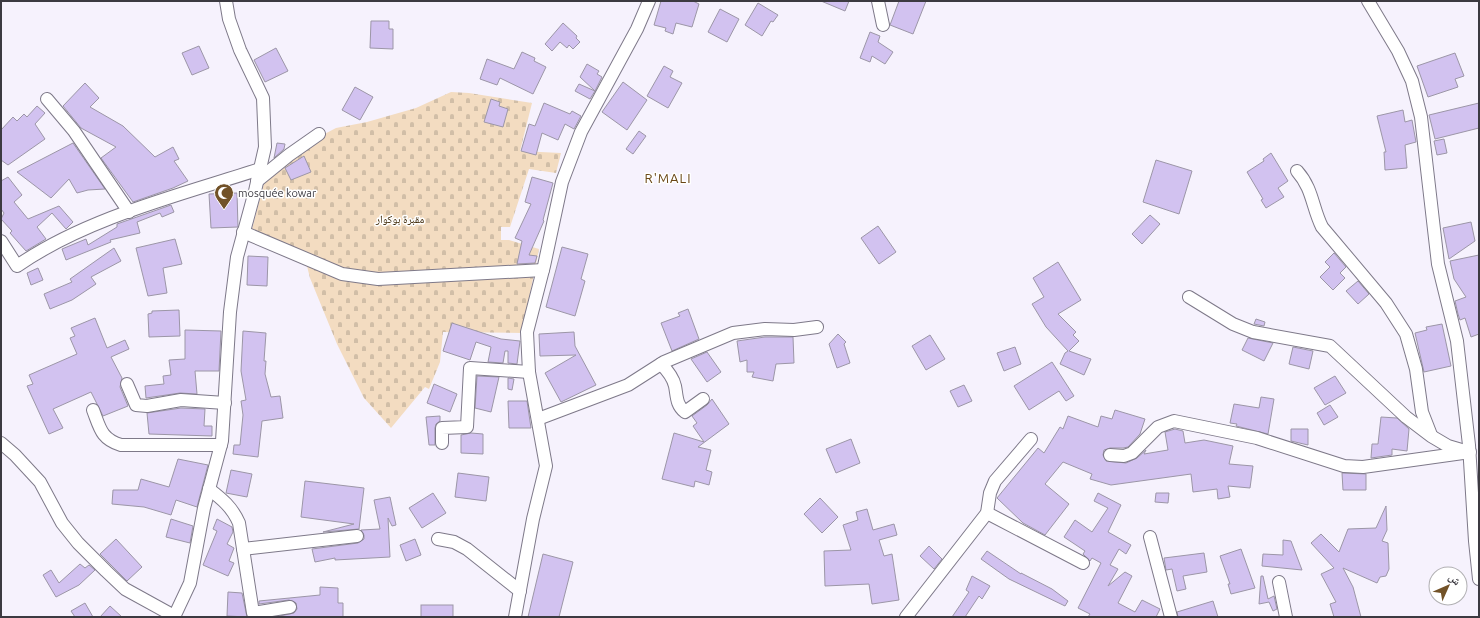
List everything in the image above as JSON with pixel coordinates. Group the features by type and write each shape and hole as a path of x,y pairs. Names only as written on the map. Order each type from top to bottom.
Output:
{"street":[{"path":"1,443 15,455 40,482 62,523 78,543 100,566 125,589 174,617 190,583 209,489 221,445 231,304 236,257 244,232 265,147 263,98 240,50 229,19 226,1"},
{"path":"515,617 533,519 546,466 529,372 527,332 543,270 562,182 581,132 637,29 650,1"},
{"path":"878,1 883,25"},
{"path":"1368,1 1401,57 1412,81 1421,117 1438,264 1457,341 1470,452 1475,541 1479,579"},
{"path":"47,99 74,131 129,212"},
{"path":"257,181 289,155 319,134"},
{"path":"1,241 17,266 39,251 98,222 260,169"},
{"path":"1297,171 1310,189 1322,227 1386,304 1406,334 1416,368 1422,412 1431,436"},
{"path":"244,232 342,274 359,277 378,279 543,270"},
{"path":"1189,297 1227,321 1253,332 1330,346 1406,417 1431,436 1448,446 1470,452"},
{"path":"538,419 628,385 661,364 732,333 765,329 794,330 817,327"},
{"path":"661,364 671,376 675,384 677,400 680,408 685,412 689,411 704,399"},
{"path":"442,443 442,428 467,427 470,368 529,372"},
{"path":"127,384 132,399 136,405 147,406 182,400 225,403"},
{"path":"93,410 104,437 110,442 121,445 221,445"},
{"path":"1110,455 1124,456 1132,453 1158,427 1174,420 1206,429 1257,438 1344,466 1363,467 1470,452"},
{"path":"906,617 987,513 995,482 1031,439"},
{"path":"209,489 234,512 239,523 253,613 290,607"},
{"path":"987,513 1083,563"},
{"path":"243,548 357,536"},
{"path":"1150,537 1172,617"},
{"path":"438,539 454,542 467,549 520,591"},
{"path":"1279,582 1286,617"}],"green space":[{"name":"مقبرة بوكوار","path":"451,92 469,93 532,103 520,151 561,153 556,173 529,169 510,227 501,227 501,240 509,240 539,249 522,333 443,332 440,362 429,389 425,387 391,428 364,398 337,344 310,278 304,254 251,233 265,179 315,139 336,128 367,122 416,108"}],"building":[{"path":"661,1 693,1 699,4 692,27 676,23 673,34 665,31 666,28 654,25"},
{"path":"821,1 849,1 845,11"},
{"path":"899,1 926,1 913,34 890,25"},
{"path":"758,3 778,15 773,22 771,21 762,36 745,25"},
{"path":"720,9 739,19 727,42 708,32"},
{"path":"371,21 389,21 389,29 393,29 393,49 370,48"},
{"path":"563,23 577,36 576,38 580,42 573,49 569,45 567,48 560,42 552,51 545,44"},
{"path":"870,32 880,36 878,42 893,52 885,64 872,56 870,62 860,58"},
{"path":"199,46 209,68 192,75 182,53"},
{"path":"276,48 288,71 265,82 254,60"},
{"path":"522,52 535,58 534,61 546,67 533,94 500,78 497,85 480,79 487,59 514,69"},
{"path":"1455,53 1464,76 1455,79 1458,87 1428,97 1417,66"},
{"path":"587,64 599,71 597,74 602,77 595,91 580,77"},
{"path":"664,66 673,71 670,77 682,83 668,108 647,96"},
{"path":"623,82 647,100 627,130 602,112"},
{"path":"85,83 99,98 90,107 123,126 155,157 173,147 179,159 174,161 188,181 133,202 101,158 116,147 81,128 63,106"},
{"path":"579,84 595,91 590,99 575,91"},
{"path":"355,87 373,97 360,120 342,110"},
{"path":"491,99 500,102 499,106 508,109 503,127 484,122"},
{"path":"544,103 570,114 572,111 581,116 574,129 565,124 558,140 542,133 536,155 521,151 529,124 535,126"},
{"path":"1479,103 1479,128 1435,139 1429,115"},
{"path":"37,106 45,113 35,124 45,139 8,165 1,160 1,130 13,117 17,121 24,114 27,117"},
{"path":"1403,110 1405,122 1412,120 1416,142 1405,145 1407,168 1385,170 1384,152 1386,152 1377,116"},
{"path":"639,131 646,136 633,154 626,149"},
{"path":"1444,139 1447,153 1437,155 1434,141"},
{"path":"73,143 105,189 88,190 77,193 69,179 51,198 17,172"},
{"path":"277,143 285,144 284,149 274,158"},
{"path":"1271,153 1288,181 1278,188 1284,197 1266,208 1261,200 1263,199 1247,172 1264,161 1263,159"},
{"path":"304,156 311,172 291,180 285,168"},
{"path":"1156,160 1192,171 1179,214 1143,202"},
{"path":"8,177 22,195 14,202 28,219 59,206 73,222 66,229 52,213 37,227 46,239 26,251 10,233 12,231 1,219 4,213 1,209 1,181"},
{"path":"532,177 553,183 543,220 544,221 529,255 537,256 535,263 517,264 522,241 515,238 531,204 525,202"},
{"name":"mosquée kowar","path":"237,193 238,227 211,228 209,194"},
{"path":"171,205 174,212 162,217 160,213 137,222 140,233 110,240 111,242 66,260 62,249 86,239 88,245 117,227 117,224"},
{"path":"1150,215 1160,224 1142,244 1132,234"},
{"path":"1471,222 1475,241 1449,259 1443,228"},
{"path":"878,226 896,252 879,264 861,238"},
{"path":"175,239 182,264 163,268 167,293 148,296 136,248"},
{"path":"562,247 588,254 581,279 585,281 575,316 546,307"},
{"path":"114,248 121,261 91,277 96,284 72,300 50,309 44,294 72,282 70,279"},
{"path":"1334,253 1346,267 1340,273 1345,278 1333,290 1320,277 1330,267 1325,262"},
{"path":"1479,255 1479,334 1471,337 1465,318 1460,320 1458,314 1455,301 1466,297 1454,279 1450,261"},
{"path":"248,256 268,257 267,286 247,285"},
{"path":"1058,262 1081,300 1058,314 1076,332 1073,335 1079,341 1069,351 1091,359 1084,375 1060,364 1065,353 1068,351 1046,327 1032,304 1044,297 1033,278"},
{"path":"38,268 43,280 31,285 27,273"},
{"path":"1358,281 1369,294 1358,304 1346,291"},
{"path":"688,309 699,339 672,351 661,323 680,316 678,313"},
{"path":"179,310 180,336 149,337 148,314 152,313 152,311"},
{"path":"95,318 107,348 125,340 129,349 111,357 122,378 120,387 128,406 103,416 91,392 53,409 63,428 49,434 27,386 33,384 29,375 77,354 70,338 75,336 71,328"},
{"path":"1256,319 1265,322 1264,326 1254,324"},
{"path":"452,323 501,339 520,341 517,364 508,363 508,351 505,351 503,363 488,362 491,347 476,342 470,360 443,351"},
{"path":"1442,324 1451,366 1424,372 1415,333 1427,330 1426,327"},
{"path":"185,330 221,331 219,371 195,371 197,394 180,393 146,398 145,386 164,384 163,376 171,375 169,360 185,359"},
{"path":"243,331 266,333 264,361 266,361 265,374 271,397 280,396 283,418 262,421 258,457 233,454 234,445 240,445 243,415 241,401 246,400 241,371"},
{"path":"574,332 575,346 596,385 561,402 545,373 576,355 540,356 539,334"},
{"path":"838,334 846,342 844,344 850,363 837,368 829,344"},
{"path":"930,335 945,359 926,370 912,346"},
{"path":"765,337 793,337 794,363 776,364 773,381 752,377 754,372 747,372 747,360 740,362 737,341"},
{"path":"1248,338 1273,343 1264,361 1242,350"},
{"path":"1015,347 1021,364 1004,371 997,353"},
{"path":"1293,347 1313,351 1309,369 1289,364"},
{"path":"707,352 721,372 707,382 691,359"},
{"path":"1052,362 1074,396 1066,401 1059,391 1029,410 1014,386"},
{"path":"477,376 499,377 491,412 475,408"},
{"path":"1335,376 1346,393 1325,405 1314,388"},
{"path":"508,378 514,379 512,390 508,389"},
{"path":"434,384 457,394 450,412 427,403"},
{"path":"964,385 972,401 958,407 950,391"},
{"path":"1261,397 1274,399 1268,434 1236,426 1237,424 1230,423 1234,404 1259,408"},
{"path":"712,399 729,424 698,447 711,450 706,470 712,472 709,485 695,481 694,487 662,479 674,433 704,442 693,426 697,423 692,416 707,405"},
{"path":"508,401 527,401 531,428 509,428"},
{"path":"1330,405 1338,417 1324,425 1317,413"},
{"path":"181,408 205,409 204,426 212,426 212,436 149,434 147,413"},
{"path":"1115,410 1145,419 1140,434 1128,447 1110,448 1104,450 1103,455 1106,461 1126,463 1137,458 1146,450 1144,454 1168,450 1165,432 1175,429 1183,431 1185,443 1204,440 1233,446 1229,464 1253,466 1250,488 1228,486 1230,497 1218,499 1217,489 1193,492 1191,474 1111,485 1090,479 1092,474 1063,462 1045,484 1069,504 1045,535 1023,523 997,498 1038,448 1044,453 1060,427 1063,429 1068,416 1098,427 1101,416 1112,419"},
{"path":"440,416 440,421 436,424 435,428 435,445 429,445 426,417"},
{"path":"1381,417 1397,418 1409,429 1407,451 1392,449 1392,455 1371,458 1372,444 1378,444"},
{"path":"1291,429 1308,429 1308,445 1291,441"},
{"path":"471,433 483,434 483,454 461,453 461,435"},
{"path":"851,439 860,463 836,473 826,449"},
{"path":"178,459 208,465 197,507 176,500 171,515 144,507 112,504 113,490 138,490 141,479 169,487"},
{"path":"231,470 252,474 247,497 226,493"},
{"path":"458,473 489,477 486,501 455,497"},
{"path":"1342,473 1366,474 1366,490 1343,490"},
{"path":"305,481 364,488 359,529 323,532 354,524 301,517"},
{"path":"433,493 446,513 422,528 409,508"},
{"path":"1098,493 1121,505 1108,532 1131,545 1126,554 1119,549 1110,565 1118,569 1108,586 1125,572 1132,576 1118,603 1135,612 1142,600 1160,609 1156,617 1088,617 1090,614 1078,608 1101,563 1092,558 1090,561 1083,554 1085,551 1064,537 1075,520 1092,532 1108,508 1094,501"},
{"path":"1156,493 1169,493 1168,503 1155,502"},
{"path":"390,497 396,525 392,526 388,518 390,557 335,560 335,558 315,562 312,549 358,543 364,539 364,535 361,530 380,529 374,500"},
{"path":"820,498 838,517 822,533 804,514"},
{"path":"1386,506 1387,530 1382,541 1388,543 1389,569 1386,576 1380,577 1377,583 1343,568 1353,587 1361,617 1334,617 1330,604 1336,602 1321,574 1334,568 1311,543 1321,534 1339,552 1348,529 1376,528"},
{"path":"867,509 873,530 894,524 897,535 879,540 884,556 892,554 899,600 872,604 869,584 825,586 824,551 851,550 843,525 858,520 856,512"},
{"path":"171,519 193,526 190,543 166,537"},
{"path":"217,519 232,527 233,532 227,544 234,548 229,561 234,563 228,576 203,565 217,531 213,529"},
{"path":"116,539 142,567 127,581 100,554"},
{"path":"415,539 421,555 406,561 400,545"},
{"path":"1283,540 1291,541 1302,570 1262,566 1263,554 1283,555"},
{"path":"929,546 942,559 934,569 920,556"},
{"path":"1241,549 1255,588 1231,594 1228,584 1230,584 1220,556"},
{"path":"987,551 1021,574 1052,589 1068,601 1065,606 1009,579 981,559"},
{"path":"1204,553 1207,572 1183,576 1186,589 1177,591 1172,569 1166,570 1164,558"},
{"path":"543,554 573,562 559,617 528,617"},
{"path":"80,564 85,568 89,565 95,570 79,585 56,597 43,575 51,570 59,583"},
{"path":"972,576 990,586 982,599 979,596 965,617 952,617 969,592 966,590"},
{"path":"1261,576 1263,576 1268,599 1274,596 1277,609 1273,611 1269,602 1259,604"},
{"path":"320,587 338,588 338,603 343,603 343,617 275,617 294,613 297,609 296,603 289,600 259,604 259,601 320,595"},
{"path":"228,592 242,593 247,617 227,616"},
{"path":"1213,601 1218,617 1178,617 1177,612"},
{"path":"85,603 93,617 75,617 71,611"},
{"path":"421,605 453,605 453,617 421,617"},
{"path":"110,606 122,617 100,617"}],"place":[{"name":"mosquée kowar","path":"224,210"}],"district":[{"name":"R'MALI","path":"668,178"}]}
